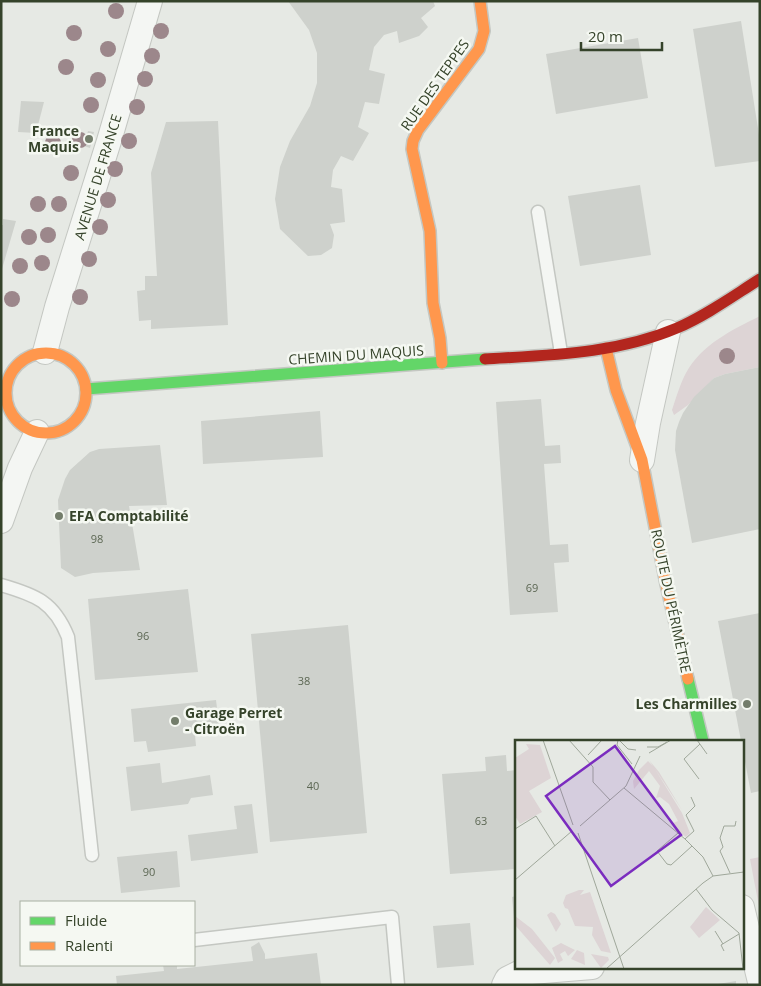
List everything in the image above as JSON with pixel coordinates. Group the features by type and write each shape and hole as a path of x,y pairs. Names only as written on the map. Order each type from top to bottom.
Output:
{"street":[{"name":"AVENUE DE FRANCE","path":"46,352 57,307 150,1"},
{"name":"RUE DES TEPPES","path":"442,363 437,318 433,303 430,231 413,156 412,141 418,130 479,49 484,28 480,1"},
{"path":"668,332 699,316 760,279"},
{"name":"CHEMIN DU MAQUIS","path":"86,389 561,353 628,344 668,332"},
{"name":"ROUTE DU PÉRIMÈTRE","path":"642,460 668,332"},
{"name":"ROUTE DU PÉRIMÈTRE","path":"606,348 616,390 642,460 666,584 703,740"},
{"path":"46,352 59,354 71,361 80,372 86,389 86,398 82,411 73,422 62,429 50,433 37,432 25,426 16,418 9,408 4,390 12,371 21,362 32,355 46,352"},
{"path":"1,521 20,468 37,432"},
{"path":"744,923 748,954 760,982"},
{"path":"504,985 507,979 519,973 580,968"}],"lane":[{"path":"538,212 561,353"},
{"path":"1,585 28,593 42,600 54,610 68,637 92,855"},
{"path":"195,940 392,917 398,985"}],"shaded area":[{"path":"760,316 760,367 714,378 688,405 674,415 672,410 682,382 686,373 700,354 719,339"},
{"path":"760,857 760,912 750,859"}],"building":[{"path":"288,1 433,1 435,6 421,18 428,27 419,36 399,43 397,31 384,35 374,47 369,70 385,74 379,104 365,102 358,127 369,133 353,161 341,156 333,170 331,187 342,189 345,222 330,224 334,235 332,248 321,255 308,256 280,229 275,199 280,167 290,141 310,106 317,83 317,53 309,30"},
{"path":"741,21 760,141 760,161 715,167 693,29"},
{"path":"638,38 648,98 556,114 546,54"},
{"path":"21,101 44,102 36,133 18,132"},
{"path":"218,121 228,325 151,329 151,320 139,321 137,291 145,290 145,276 157,276 151,173 166,122"},
{"name":"France Maquis","path":"88,131 94,132 90,148 84,146"},
{"path":"640,185 651,255 580,266 568,196"},
{"path":"3,219 16,221 2,269 1,225 3,225"},
{"path":"760,367 760,529 692,543 675,450 676,431 679,422 694,397 714,378"},
{"path":"541,399 545,446 560,445 561,463 544,464 550,545 568,544 569,562 554,563 558,612 510,615 496,402"},
{"path":"320,411 323,457 203,464 201,421"},
{"path":"160,445 167,505 129,506 140,570 93,573 75,577 61,568 58,500 70,470 90,452 99,449"},
{"path":"188,589 198,672 95,680 88,599"},
{"name":"Les Charmilles","path":"760,613 760,791 751,793 744,757 744,740 741,740 718,621"},
{"path":"348,625 367,833 270,842 251,634"},
{"name":"Garage Perret - Citroën","path":"216,700 220,732 195,735 196,746 148,752 146,741 134,742 131,709"},
{"path":"506,755 507,771 515,770 515,869 450,874 442,774 486,771 485,757"},
{"path":"160,763 162,783 210,775 213,795 191,798 188,804 131,811 126,767"},
{"path":"252,804 258,853 191,861 188,835 237,829 234,806"},
{"path":"177,851 180,887 121,893 117,857"},
{"path":"515,896 515,930 512,897"},
{"path":"470,923 474,965 437,968 433,926"},
{"path":"259,942 265,954 265,959 317,953 321,985 117,985 116,976 164,971 163,966 177,966 177,969 253,961 251,947"},
{"path":"736,981 736,985 718,985 718,984"}],"traffic: fast":[{"path":"86,389 485,359"},
{"path":"688,679 703,740"}],"traffic: slow":[{"path":"442,363 440,338 433,303 430,231 412,149 418,130 479,49 484,31 480,1"},
{"path":"606,348 616,390 642,460 666,584 688,679"},
{"path":"46,353 61,356 74,365 83,378 86,393 83,408 74,421 61,430 46,433 31,430 18,421 9,408 6,393 9,378 18,365 31,356 46,353"}],"traffic: jam":[{"path":"485,359 582,352 654,337 699,317 760,279"}],"place":[{"name":"France Maquis","path":"89,139"},
{"name":"EFA Comptabilité","path":"59,516"},
{"name":"Les Charmilles","path":"747,704"},
{"name":"Garage Perret - Citroën","path":"175,721"}]}
